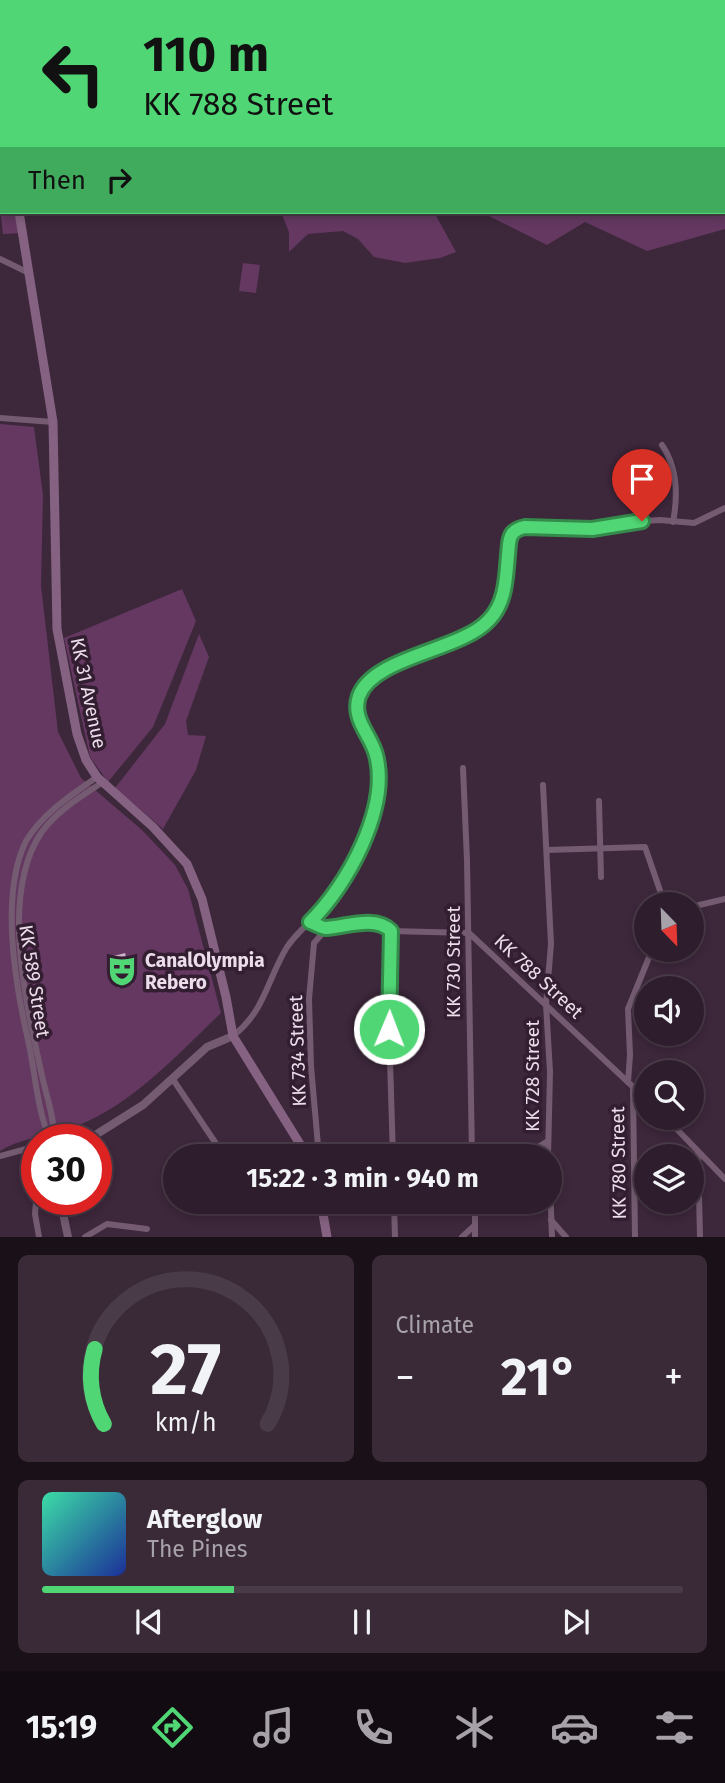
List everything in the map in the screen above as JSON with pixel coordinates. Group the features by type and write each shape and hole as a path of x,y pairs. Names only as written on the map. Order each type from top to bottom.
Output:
{"main road":[{"name":"KK 31 Avenue","path":"19,214 53,422 59,646 77,734 86,761 100,780 173,847 187,864 196,881 226,997 233,1036 300,1144"},
{"path":"323,1214 327,1237"}],"street":[{"path":"0,259 29,272"},
{"path":"0,418 53,422"},
{"path":"662,444 674,472 677,502 673,522"},
{"path":"112,1125 143,1105 207,1047 233,1036 255,1015 289,945 336,892 349,871 376,802 378,762 356,706 363,687 386,670 469,634 490,620 504,591 510,539 519,528 592,529 634,522 694,523 725,508"},
{"name":"KK 730 Street","path":"463,768 469,933 472,1144"},
{"name":"KK 589 Street","path":"49,1124 22,983 15,931 17,900 27,858 40,833 58,814 100,780"},
{"name":"KK 728 Street","path":"543,785 551,965 546,1004 550,1072 548,1141"},
{"path":"599,801 601,877"},
{"path":"547,850 645,847 661,892"},
{"path":"704,904 725,899"},
{"path":"310,922 325,928"},
{"name":"KK 788 Street","path":"325,928 374,923 391,931 469,933 633,1088"},
{"name":"KK 734 Street","path":"318,1144 309,999 314,943 325,928"},
{"path":"391,931 389,1029 393,1144"},
{"name":"KK 780 Street","path":"628,1082 628,1009 647,962"},
{"path":"172,1078 216,1144"},
{"name":"KK 780 Street","path":"633,1088 635,1237"},
{"path":"677,1130 690,1144"},
{"path":"543,1144 548,1141"},
{"path":"0,1156 21,1150"},
{"path":"704,1158 725,1179"},
{"path":"394,1214 395,1237"},
{"path":"475,1214 475,1237"},
{"path":"551,1214 552,1237"},
{"path":"699,1214 700,1237"},
{"path":"35,1215 39,1237"},
{"path":"63,1215 68,1237"},
{"path":"551,1220 566,1237"},
{"path":"85,1237 107,1224 147,1229"},
{"path":"462,1237 475,1225"}],"shaded area":[{"path":"1,214 18,214 22,233 3,234"},
{"path":"282,214 435,214 456,252 440,258 405,263 374,257 358,239 343,231 308,234 289,252 289,232"},
{"path":"485,214 725,214 725,229 647,251 585,222 547,245"},
{"path":"243,263 260,265 256,293 239,291"},
{"path":"0,424 34,427 43,495 41,586 58,732 81,778 142,830 175,865 188,889 221,1013 154,1077 117,1105 81,1124 21,1124 21,1142 0,1151"},
{"path":"182,589 196,621 153,727 108,782 90,757 64,638"},
{"path":"199,634 209,657 186,721 188,735 206,736 196,770 163,829 115,788 165,724"}],"building":[{"name":"CanalOlympia Rebero","path":"125,953 133,984 118,988 110,957"}],"place":[{"name":"CanalOlympia Rebero","path":"122,971"}],"route":[{"path":"389,1029 391,931 380,924 337,925 325,928 310,922 336,892 349,871 376,802 378,762 358,716 356,706 359,695 363,687 386,670 469,634 490,620 504,591 510,539 519,528 602,528 642,521"}]}
